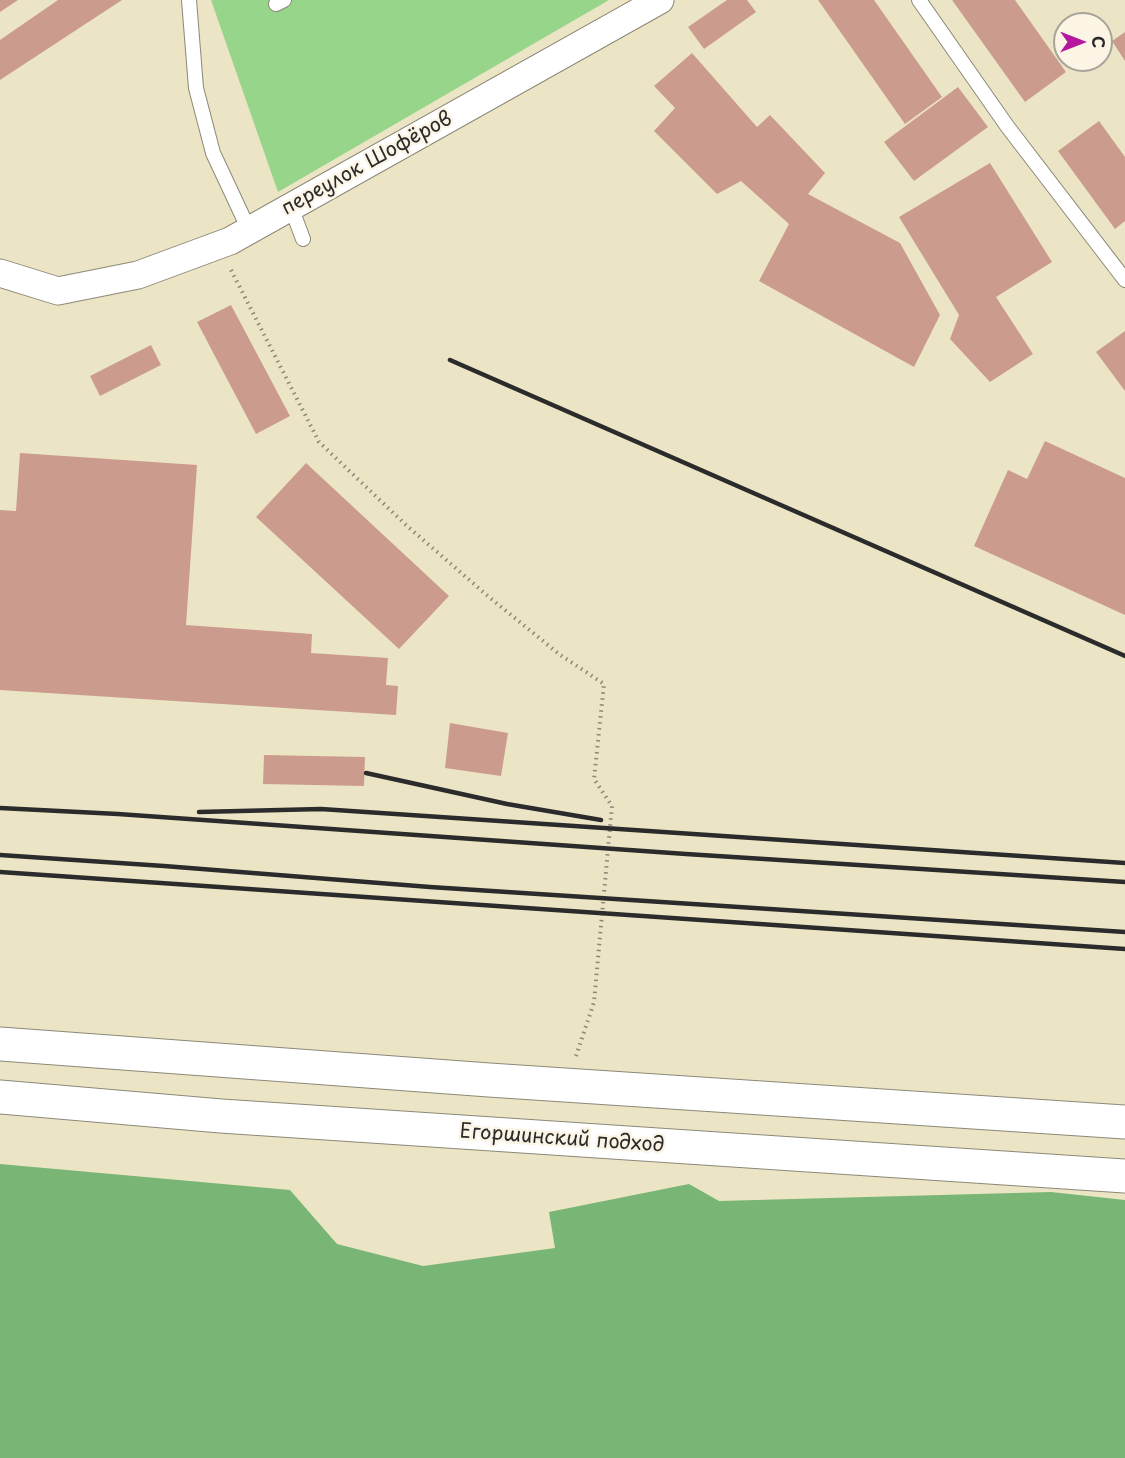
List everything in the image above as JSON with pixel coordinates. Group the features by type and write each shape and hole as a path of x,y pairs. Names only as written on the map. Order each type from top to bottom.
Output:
{"main road":[{"path":"0,1044 1125,1122"},
{"name":"Егоршинский подход","path":"0,1097 221,1116 1125,1176"}],"street":[{"name":"переулок Шофёров","path":"0,273 58,291 138,275 219,245 660,0"}],"lane":[{"path":"189,0 196,88 210,142 249,230"},
{"path":"919,0 1007,126 1125,280"},
{"path":"291,207 303,239"}],"path":[{"path":"219,245 319,441 406,525 489,597 559,654 604,684 594,779 612,806 594,1002 567,1085"}],"green space":[{"path":"211,0 609,0 278,192"},
{"path":"0,1164 290,1190 337,1244 423,1266 555,1248 549,1212 689,1184 719,1201 1051,1192 1125,1200 1125,1458 0,1458"}],"building":[{"path":"0,0 18,0 0,12"},
{"path":"58,0 122,0 0,80 0,40"},
{"path":"727,0 747,0 756,12 704,49 688,27"},
{"path":"818,0 874,0 942,97 905,124"},
{"path":"952,0 1015,0 1053,54 1053,72 1066,72 1025,102"},
{"path":"1125,32 1125,61 1113,43"},
{"path":"692,53 757,127 770,115 825,173 808,194 900,243 940,315 914,367 759,281 789,224 741,181 717,194 654,131 675,108 654,86"},
{"path":"958,87 988,127 914,181 884,142"},
{"path":"1099,121 1125,157 1125,221 1115,229 1058,151"},
{"path":"990,163 1052,262 996,297 1033,354 990,382 950,339 959,315 899,217"},
{"path":"231,305 290,416 256,434 197,322"},
{"path":"1125,331 1125,391 1096,352"},
{"path":"151,345 161,365 100,396 90,376"},
{"path":"1045,441 1125,478 1125,615 974,546 1008,470 1027,479"},
{"path":"20,453 197,465 186,625 312,634 311,653 388,658 386,685 398,686 396,715 0,690 0,510 16,511"},
{"path":"306,463 449,596 399,649 256,517"},
{"path":"450,723 508,733 501,776 445,768"},
{"path":"264,755 365,757 364,786 263,784"}],"railway":[{"path":"450,360 1125,656"},
{"path":"366,773 507,804 601,820"},
{"path":"0,808 1125,882"},
{"path":"199,812 321,809 1125,863"},
{"path":"0,855 430,887 1125,932"},
{"path":"0,872 1125,949"}]}
